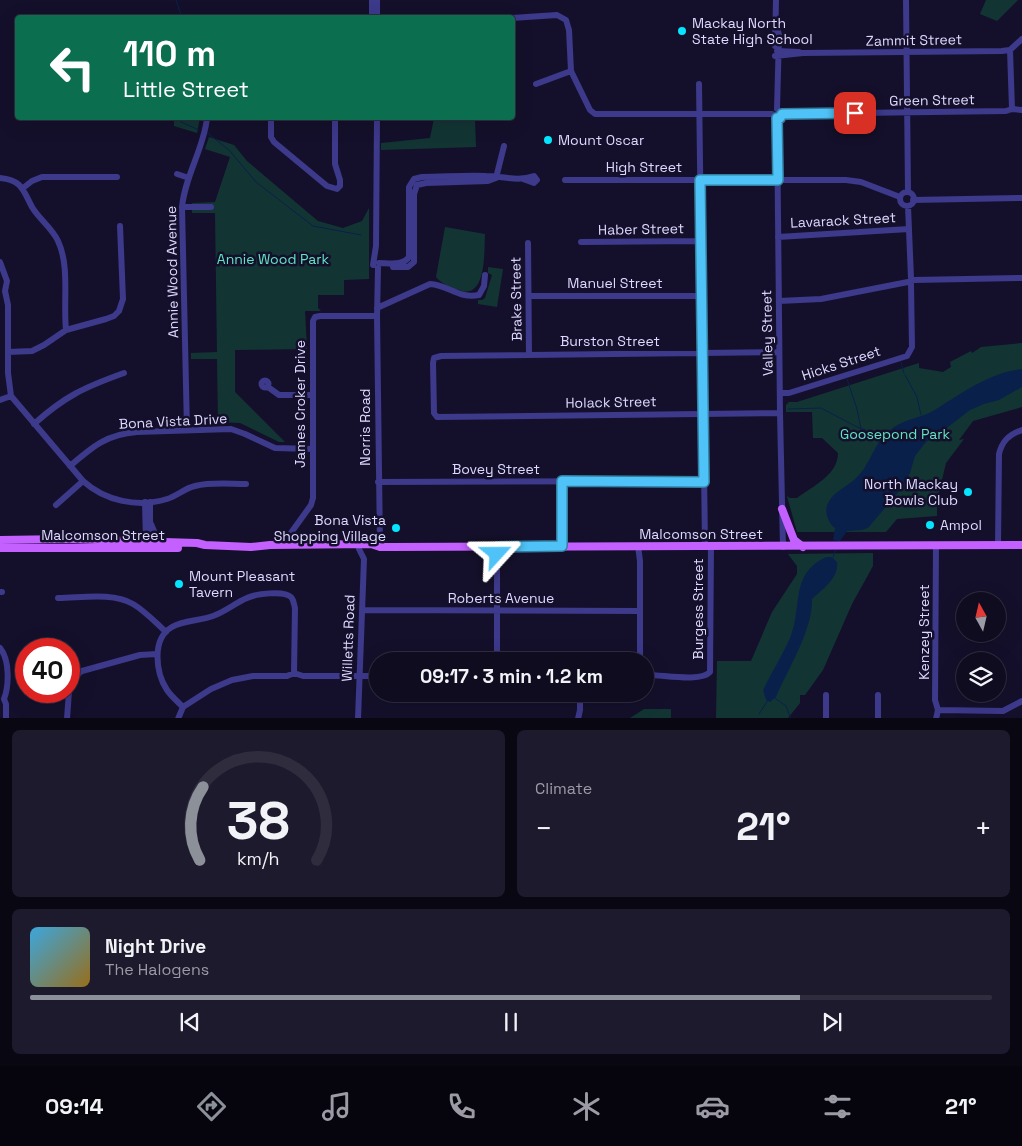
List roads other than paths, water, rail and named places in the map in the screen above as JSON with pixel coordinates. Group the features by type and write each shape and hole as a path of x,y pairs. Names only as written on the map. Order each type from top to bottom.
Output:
{"main road":[{"path":"782,509 794,540 803,547"},
{"name":"Malcomson Street","path":"0,540 65,540 197,548 205,545"},
{"name":"Malcomson Street","path":"0,548 148,545 160,542 205,545 359,548 1022,545"},
{"name":"Malcomson Street","path":"262,546 371,544 380,547"}],"street":[{"path":"372,0 372,15"},
{"path":"376,0 377,15"},
{"name":"Valley Street","path":"776,0 776,23 779,35 774,63 777,114 783,546"},
{"path":"906,0 908,192"},
{"path":"515,18 557,15 566,20 569,30 571,71 536,84"},
{"path":"1012,108 1010,50 1022,39"},
{"name":"Zammit Street","path":"777,54 996,52 1010,50"},
{"name":"Green Street","path":"571,71 590,110 595,114 1006,111 1012,108 1022,110"},
{"name":"Burgess Street","path":"654,676 698,677 705,676 710,672 708,546 704,482 699,84"},
{"name":"Annie Wood Avenue","path":"187,430 182,207 184,191 204,134 207,120"},
{"path":"271,120 271,137 274,142 327,186 337,189 340,186 335,164 335,120"},
{"name":"Norris Road","path":"373,120 376,231"},
{"name":"Norris Road","path":"377,120 377,265 375,304 377,308 380,547"},
{"path":"496,178 504,146"},
{"path":"177,174 189,178"},
{"path":"23,188 32,181 42,177 117,177"},
{"path":"0,178 18,182 36,212 54,233 64,264 64,316 66,330"},
{"path":"377,265 409,267 412,248 412,193 419,181 448,179 489,180 496,178 523,179"},
{"name":"High Street","path":"565,179 854,180 900,197"},
{"path":"908,192 900,197 901,203 1022,198"},
{"path":"908,192 913,196 909,229 911,281"},
{"path":"182,207 211,207"},
{"path":"8,352 38,348 66,330 106,319 114,316 119,311 123,299 120,226"},
{"name":"Lavarack Street","path":"778,237 909,229"},
{"name":"Haber Street","path":"581,242 701,241"},
{"name":"Brake Street","path":"528,243 529,354"},
{"path":"0,262 6,275 3,291 8,305 10,396 83,481 92,489 109,498 148,502 168,498 194,486 246,484"},
{"path":"377,308 430,284 460,295 479,295 484,286 486,275"},
{"path":"779,302 821,299 911,281 1022,278"},
{"name":"Hicks Street","path":"780,393 789,393 907,356 912,347 911,281"},
{"name":"Manuel Street","path":"529,296 702,296"},
{"name":"James Croker Drive","path":"294,544 288,537 313,498 312,323 314,318 322,316 377,316"},
{"name":"Burston Street","path":"442,418 437,417 434,413 433,363 434,358 441,356 780,352"},
{"path":"34,424 75,392 124,373"},
{"path":"268,386 279,395 313,395"},
{"path":"0,400 10,396"},
{"name":"Holack Street","path":"442,418 780,413"},
{"name":"Bona Vista Drive","path":"70,466 97,444 116,435 137,432 231,429 275,448 313,448"},
{"path":"998,545 999,454 1003,442 1009,436 1022,430"},
{"path":"56,505 83,481"},
{"path":"562,481 562,546"},
{"name":"Bovey Street","path":"378,482 704,482"},
{"path":"148,502 150,523 148,545"},
{"path":"148,502 148,545"},
{"path":"150,523 160,542"},
{"name":"Kenzey Street","path":"936,545 936,700 938,710 936,718"},
{"path":"638,546 640,652"},
{"path":"497,652 498,547"},
{"name":"Willetts Road","path":"358,718 364,559 359,548"},
{"path":"183,707 164,684 157,654 160,641 166,632 180,624 204,620 256,594 280,594 291,597 295,605 294,673"},
{"path":"58,598 113,598 126,601 141,610 166,632"},
{"name":"Roberts Avenue","path":"362,610 640,611"},
{"path":"0,648 5,656 6,664 6,692 2,699 6,708 6,718"},
{"path":"80,674 91,668 140,655 157,654"},
{"path":"178,718 183,707 192,703 211,689 232,680 253,676 287,676 294,673 303,676 369,676"},
{"path":"826,695 826,718"},
{"path":"878,695 878,718"},
{"path":"938,710 1003,711 1022,701"},
{"path":"578,718 580,702"},
{"path":"67,718 68,703"}],"water":[{"path":"1022,369 1022,387 999,400 970,410 926,442 915,456 910,473 901,489 868,528 847,531 840,541 833,540 835,528 827,516 826,509 828,504 835,494 859,475 887,432 899,424 932,411 986,380 1003,373"},
{"path":"826,557 832,557 837,562 837,568 829,583 812,599 808,623 799,649 776,697 770,702 766,700 763,690 784,651 794,627 802,582 814,564"}],"waterway":[{"path":"176,0 181,15"},
{"path":"181,120 181,122 199,130"},
{"path":"206,132 229,150 256,182 313,226 361,235"},
{"path":"901,362 904,373"},
{"path":"905,375 917,397 921,415"},
{"path":"847,379 857,409 861,429"},
{"path":"788,409 821,408 866,430"},
{"path":"870,431 882,438"},
{"path":"833,557 836,549"},
{"path":"775,698 786,706 791,718"},
{"path":"759,714 768,700"}],"place":[{"name":"Mackay North State High School","path":"682,31"},
{"name":"Mount Oscar","path":"548,140"},
{"name":"North Mackay Bowls Club","path":"968,492"},
{"name":"Ampol","path":"930,525"},
{"name":"Bona Vista Shopping Village","path":"396,528"},
{"name":"Mount Pleasant Tavern","path":"179,584"}],"park label":[{"name":"Annie Wood Park","path":"273,259"},
{"name":"Goosepond Park","path":"895,434"}]}
